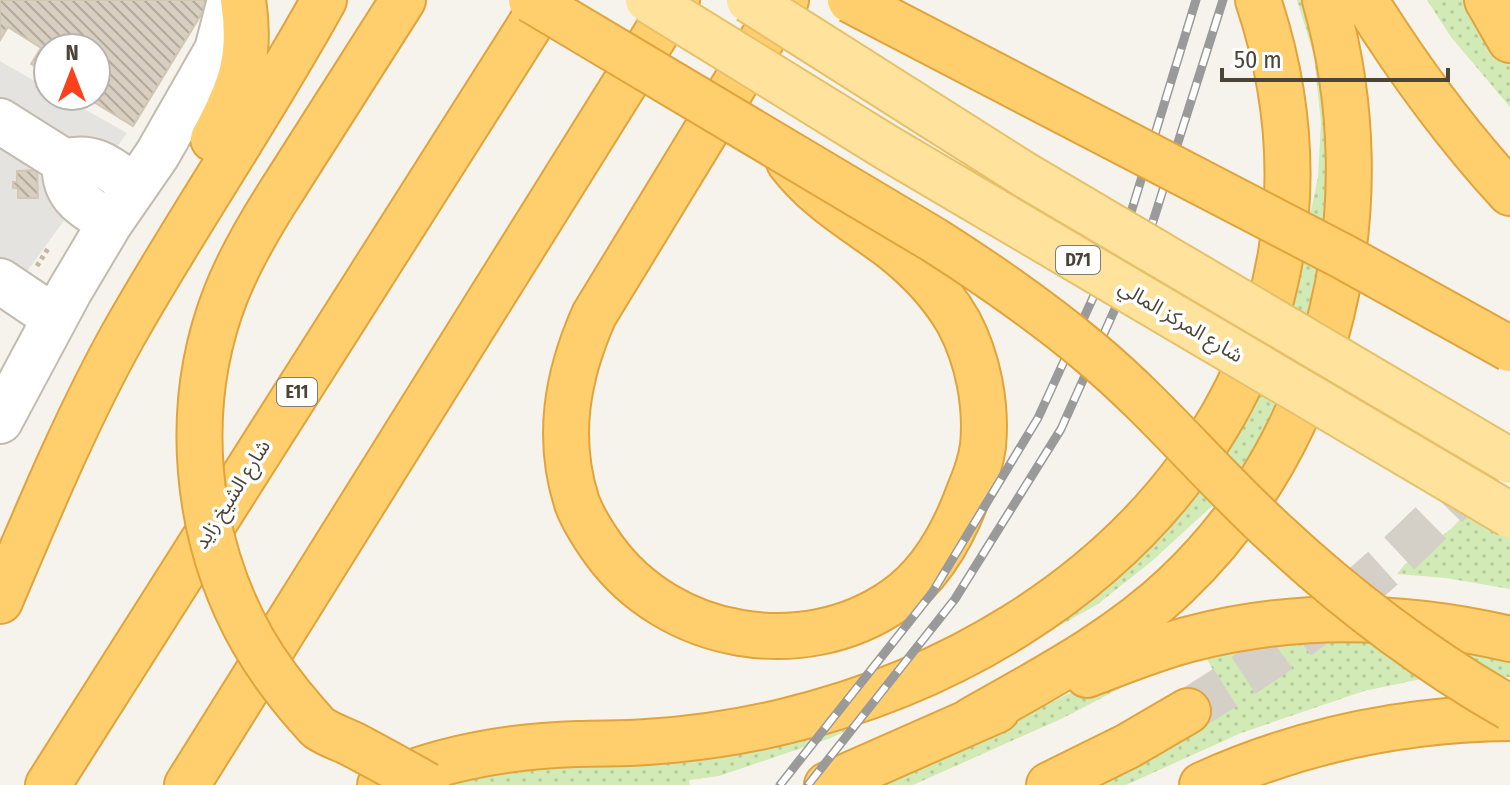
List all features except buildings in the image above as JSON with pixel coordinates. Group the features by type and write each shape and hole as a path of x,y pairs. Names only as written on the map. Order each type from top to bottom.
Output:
{"highway":[{"path":"156,277 184,195 233,103 242,76 247,49 243,0"},
{"path":"0,601 63,455 121,340 324,0"},
{"path":"403,0 251,240 237,268 215,326 200,418 203,495 212,541 233,600 261,655 279,680 318,728 378,785 455,760 489,754 540,747 697,737 741,731 826,711 949,663 1025,619 1097,568 1186,474 1238,388 1265,321 1284,237 1286,149 1274,61 1258,0"},
{"path":"531,0 934,240 1037,309 1145,401 1234,494 1319,573 1433,660 1510,708"},
{"name":"شارع الشيخ زايد","path":"48,785 546,0"},
{"path":"187,785 677,0"},
{"path":"778,148 817,193 893,248 941,296 959,324 972,354 980,387 983,449 974,481 951,533 917,580 896,599 846,625 820,632 763,635 730,632 667,608 639,588 615,565 595,537 578,504 566,441 567,408 571,376 594,315 786,0"},
{"path":"850,0 1344,257 1510,349"},
{"path":"970,721 1113,637 1176,585 1205,555 1255,491 1295,420 1311,383 1332,318 1347,224 1346,102 1325,0"},
{"path":"1365,0 1444,116 1510,193"},
{"path":"1487,0 1510,40"},
{"path":"827,785 970,721 1145,652 1235,629 1281,622 1375,619 1421,622 1510,639"},
{"path":"1049,785 1128,746 1188,711"},
{"path":"1202,785 1253,764 1336,739 1424,723 1510,718"},
{"path":"318,728 427,785"}],"main road":[{"name":"شارع المركز المالي","path":"648,0 886,147 1510,515"},
{"name":"D71","path":"749,0 1025,175 1510,461"}],"lane":[{"path":"0,421 110,223 157,155 217,50 230,0"},
{"path":"0,121 65,162"},
{"path":"65,162 74,159 95,161 135,187"},
{"path":"65,162 64,175 72,196 110,223"},
{"path":"0,281 55,318"}],"green space":[{"path":"1297,0 1328,0 1346,101 1319,299 1266,434 1212,506 1152,561 1098,604 1029,643 831,738 719,776 689,780 690,785 413,785 729,725 1054,606 1263,379 1298,273 1318,177 1321,123 1314,56"},
{"path":"1427,0 1493,0 1510,27 1510,107 1451,37"},
{"path":"1473,505 1510,527 1510,589 1446,578 1397,574 1405,564 1452,528"},
{"path":"1510,633 1510,677 1421,679 1364,691 1241,733 1126,785 1064,785 1159,740 1230,698 1197,643"},
{"path":"1167,664 1063,718 913,785 868,785 994,730 1093,682"}],"shaded area":[{"path":"0,61 32,80 32,112 90,112 127,133 0,309"}],"tunnel":[{"path":"1188,711 1291,643 1350,597 1434,520 1510,438"}],"railway":[{"path":"780,785 932,593 1038,418 1129,219 1196,0"},
{"path":"808,785 955,599 1061,429 1150,231 1223,0"}]}
